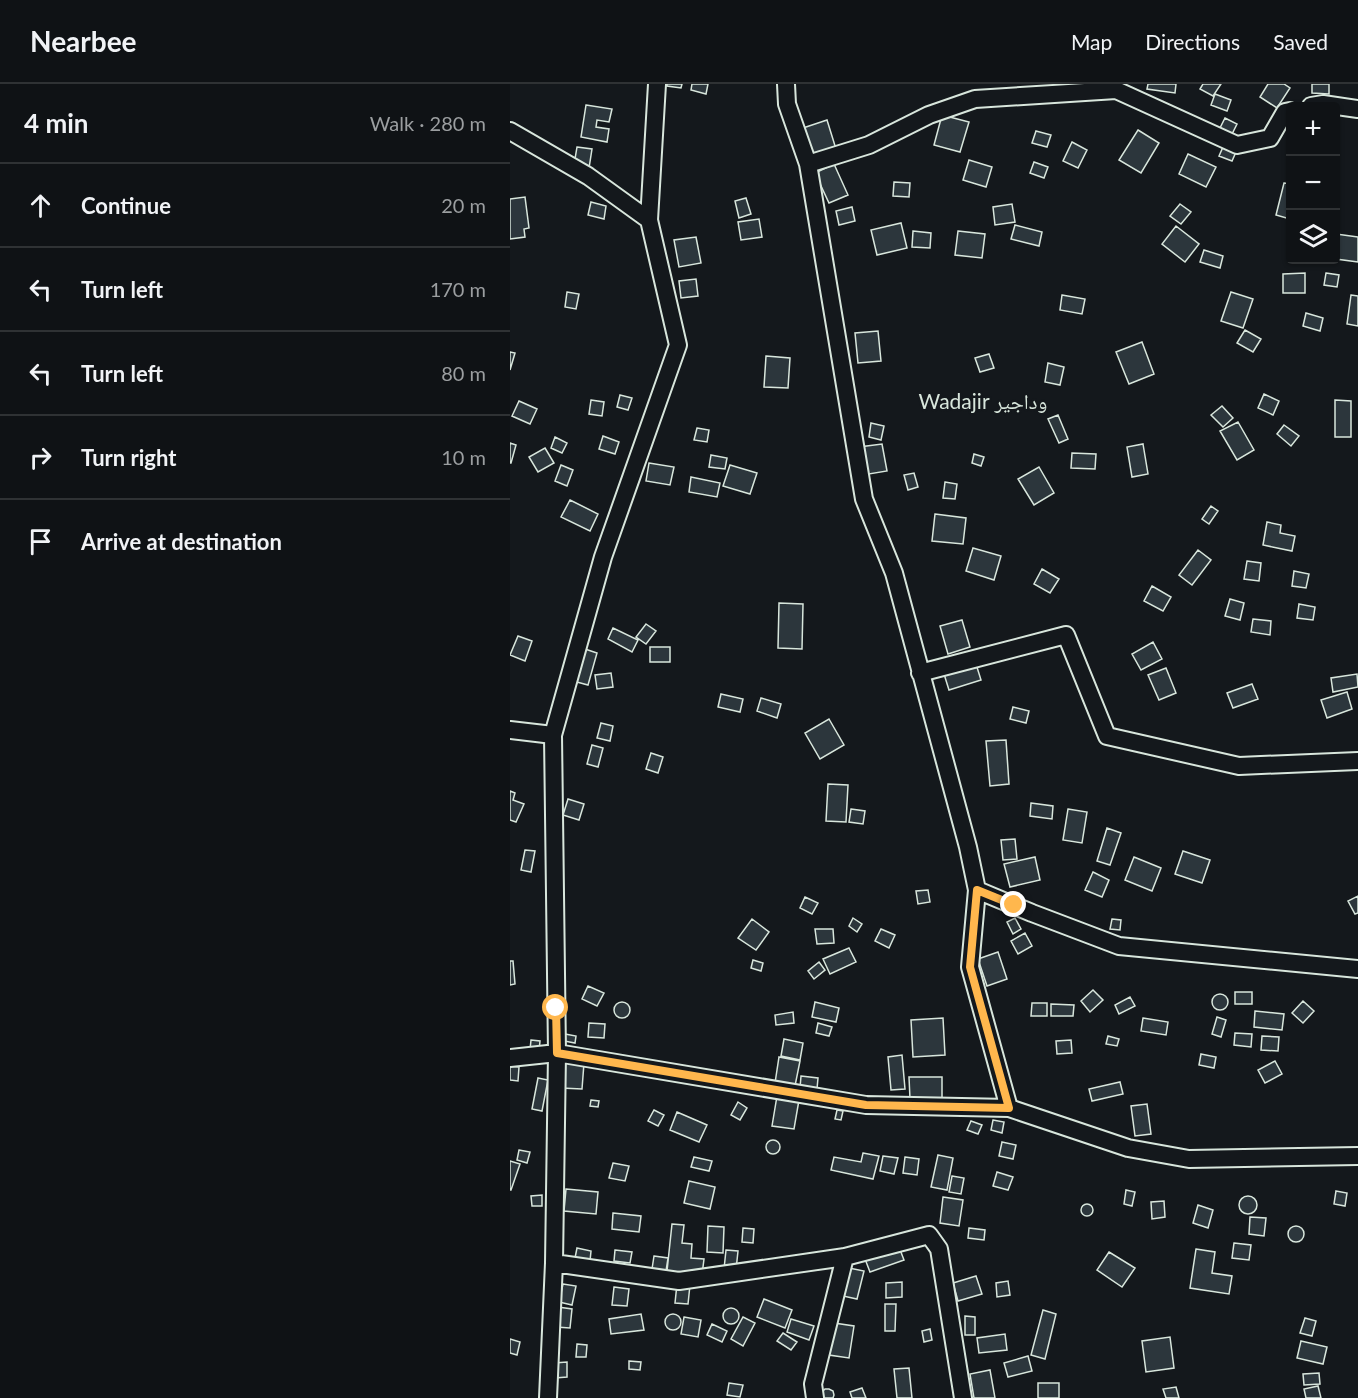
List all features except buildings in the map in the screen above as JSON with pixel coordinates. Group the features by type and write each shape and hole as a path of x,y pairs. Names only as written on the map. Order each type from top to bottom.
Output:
{"street":[{"path":"548,1398 554,1263 557,1053 553,735 603,557 678,345 649,220 657,84"},
{"path":"786,84 787,104 808,164 864,499 894,573 968,847 977,890 970,967 1009,1108"},
{"path":"808,164 869,145 929,115 975,99 1116,90 1237,145 1270,138 1286,112"},
{"path":"1340,106 1358,109"},
{"path":"510,131 588,176 649,220"},
{"path":"920,673 1066,635 1107,736 1239,766 1358,761"},
{"path":"510,730 553,735"},
{"path":"977,890 1119,946 1358,969"},
{"path":"510,1058 557,1053 866,1105 1009,1108 1128,1148 1189,1159 1358,1156"},
{"path":"554,1263 679,1281 845,1257 929,1235 939,1249 963,1398"},
{"path":"815,1398 813,1384 845,1257"}],"district":[{"name":"Wadajir وداجير","path":"983,400"}],"route":[{"path":"556,1008 557,1053 866,1105 1009,1108 970,967 977,890 1014,905"}]}
